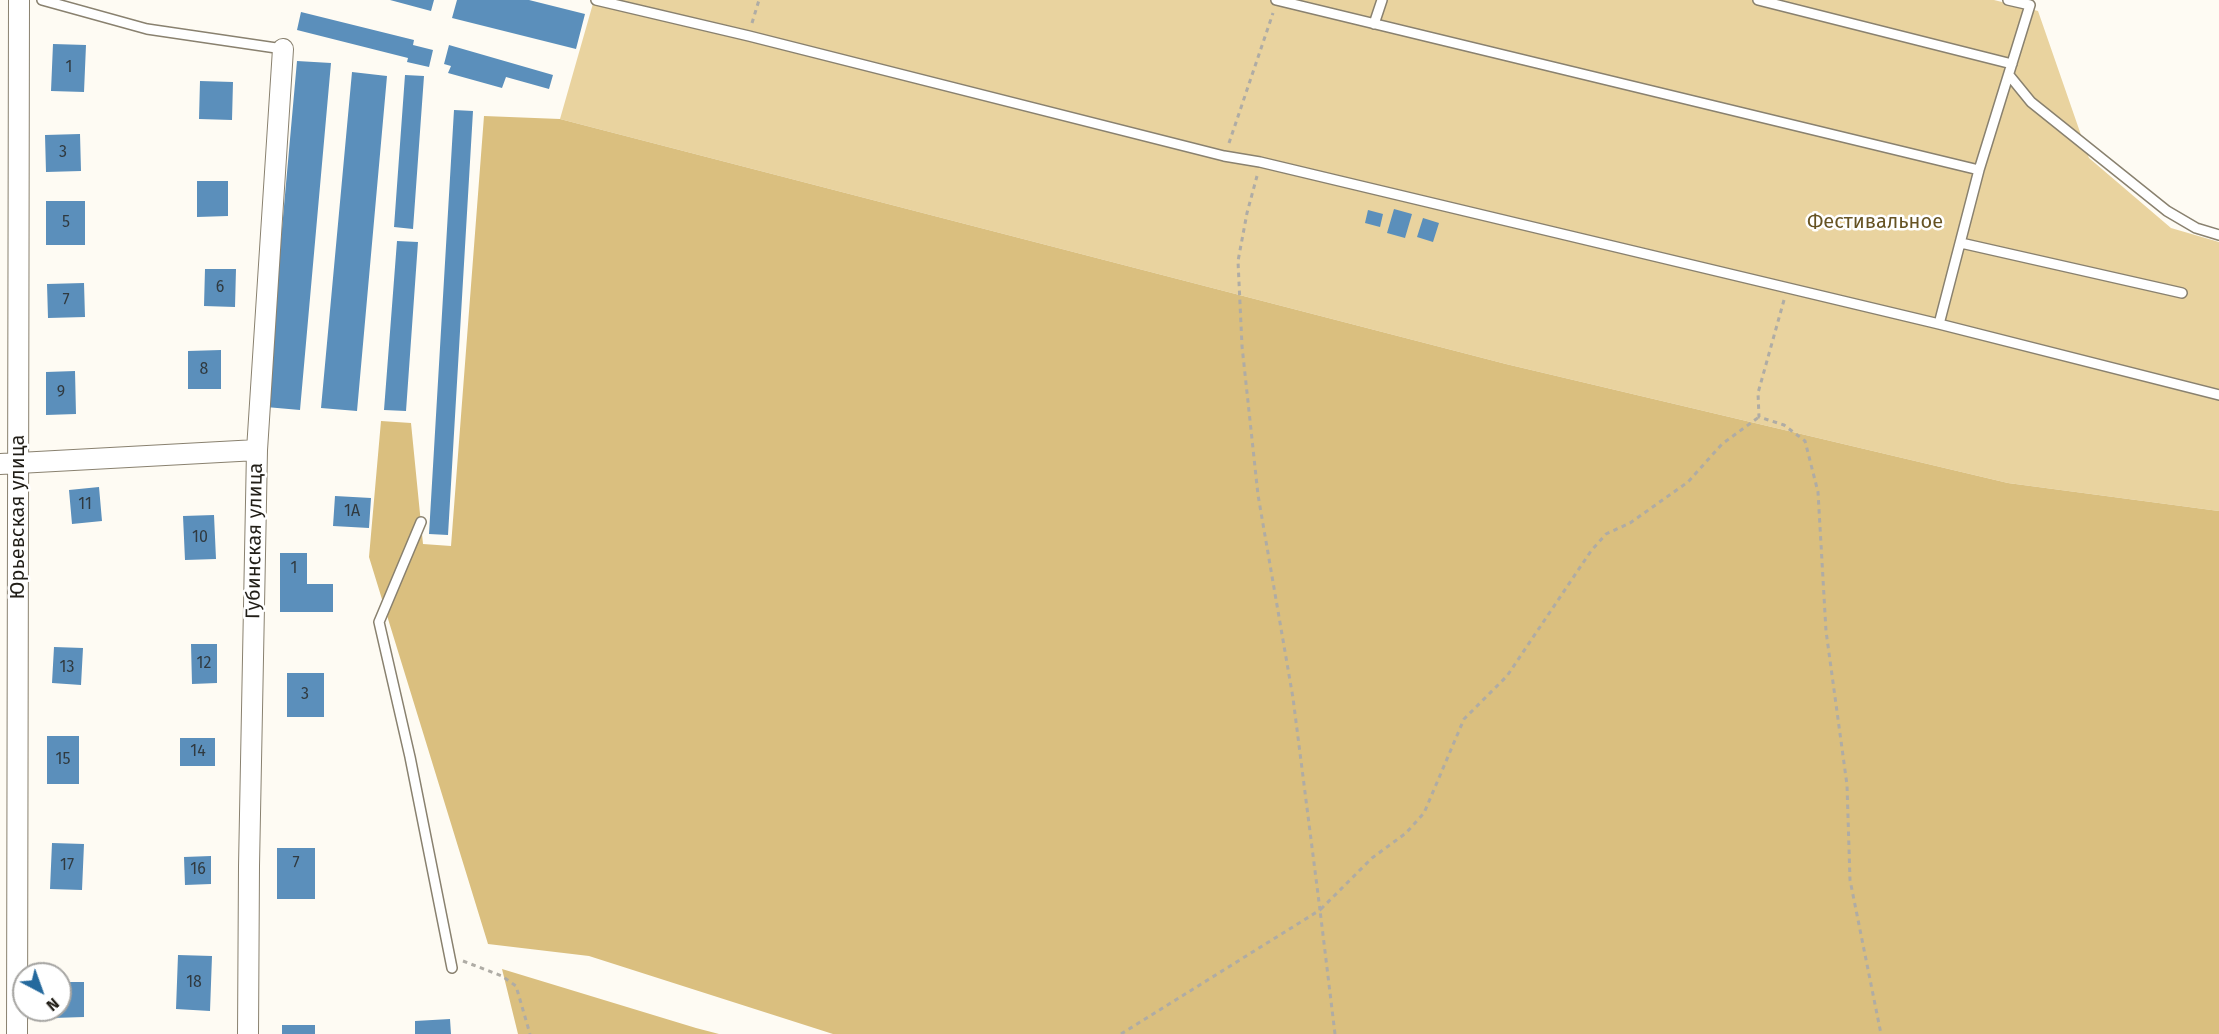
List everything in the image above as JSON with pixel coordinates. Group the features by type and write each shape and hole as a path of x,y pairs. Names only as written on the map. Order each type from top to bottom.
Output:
{"street":[{"name":"Юрьевская улица","path":"17,1034 9,463 18,0"},
{"name":"Губинская улица","path":"248,1034 256,450 283,50"},
{"path":"9,463 256,450"}],"lane":[{"path":"42,0 147,29 283,50"},
{"path":"596,0 749,36 1224,156 1260,162 1939,324 2219,395"},
{"path":"1277,0 1979,170"},
{"path":"1374,24 1382,0"},
{"path":"1758,0 2013,64"},
{"path":"1939,324 1979,170 2030,5 2008,0"},
{"path":"2009,75 2031,102 2167,210 2196,228 2219,235"},
{"path":"1961,243 2182,293"},
{"path":"421,522 379,622 410,757 452,968"}],"path":[{"path":"749,36 759,0"},
{"path":"1224,156 1277,0"},
{"path":"1260,162 1247,213 1239,261 1242,346 1258,495 1293,698 1335,1034"},
{"path":"1759,417 1758,393 1787,289"},
{"path":"1121,1034 1320,910 1372,858 1406,833 1424,813 1464,719 1507,676 1606,534 1630,523 1688,482 1722,444 1759,417"},
{"path":"1759,417 1784,425 1805,441 1818,492 1826,631 1846,785 1850,880 1881,1034"},
{"path":"450,957 502,976 516,986 530,1034"}],"green space":[{"name":"Фестивальное","path":"594,0 1994,0 2038,11 2089,158 2171,228 2219,242 2219,511 2008,483 1506,364 560,119"}],"shaded area":[{"path":"484,116 560,119 1506,364 2008,483 2219,511 2219,1034 833,1034 589,956 488,944 369,557 381,421 411,423 423,544 451,546"},
{"path":"502,969 696,1028 719,1034 518,1034"}],"building":[{"path":"390,0 434,0 431,11"},
{"path":"457,0 529,0 585,14 576,49 452,18"},
{"path":"301,12 414,40 413,45 433,50 429,67 407,62 408,58 297,30"},
{"path":"53,44 86,45 84,92 51,91"},
{"path":"449,45 553,75 549,89 506,77 502,88 448,73 451,66 444,64"},
{"path":"297,61 331,63 300,410 266,407"},
{"path":"352,72 387,76 357,411 321,408"},
{"path":"405,75 424,76 413,229 394,227"},
{"path":"200,81 233,82 232,120 199,119"},
{"path":"454,110 473,111 448,535 429,534"},
{"path":"80,134 81,171 46,172 45,135"},
{"path":"197,181 228,181 228,216 197,217"},
{"path":"46,201 85,201 85,245 46,245"},
{"path":"1394,209 1412,214 1405,238 1387,233"},
{"path":"1368,210 1383,214 1380,227 1365,223"},
{"path":"1423,218 1439,223 1433,242 1417,237"},
{"path":"397,241 418,242 406,411 384,410"},
{"path":"205,269 236,269 235,307 204,306"},
{"path":"84,283 85,317 48,318 47,284"},
{"path":"221,350 221,389 188,389 188,351"},
{"path":"75,371 76,414 46,415 46,372"},
{"path":"99,487 102,521 72,524 69,490"},
{"path":"335,496 371,498 369,528 333,526"},
{"path":"214,515 216,559 185,560 183,516"},
{"path":"280,553 307,553 307,584 333,584 333,612 280,612"},
{"path":"191,644 217,644 217,683 192,684"},
{"path":"54,647 83,648 81,685 52,683"},
{"path":"287,673 324,673 324,717 287,717"},
{"path":"47,736 79,736 79,784 47,784"},
{"path":"180,738 215,738 215,766 180,766"},
{"path":"52,843 84,844 82,890 50,889"},
{"path":"277,848 315,848 315,899 277,899"},
{"path":"211,856 211,884 185,885 184,857"},
{"path":"178,955 212,956 210,1011 176,1009"},
{"path":"72,982 84,982 84,1017 72,1017"},
{"path":"450,1019 451,1034 415,1034 415,1021"},
{"path":"282,1025 315,1025 315,1034 282,1034"}]}
